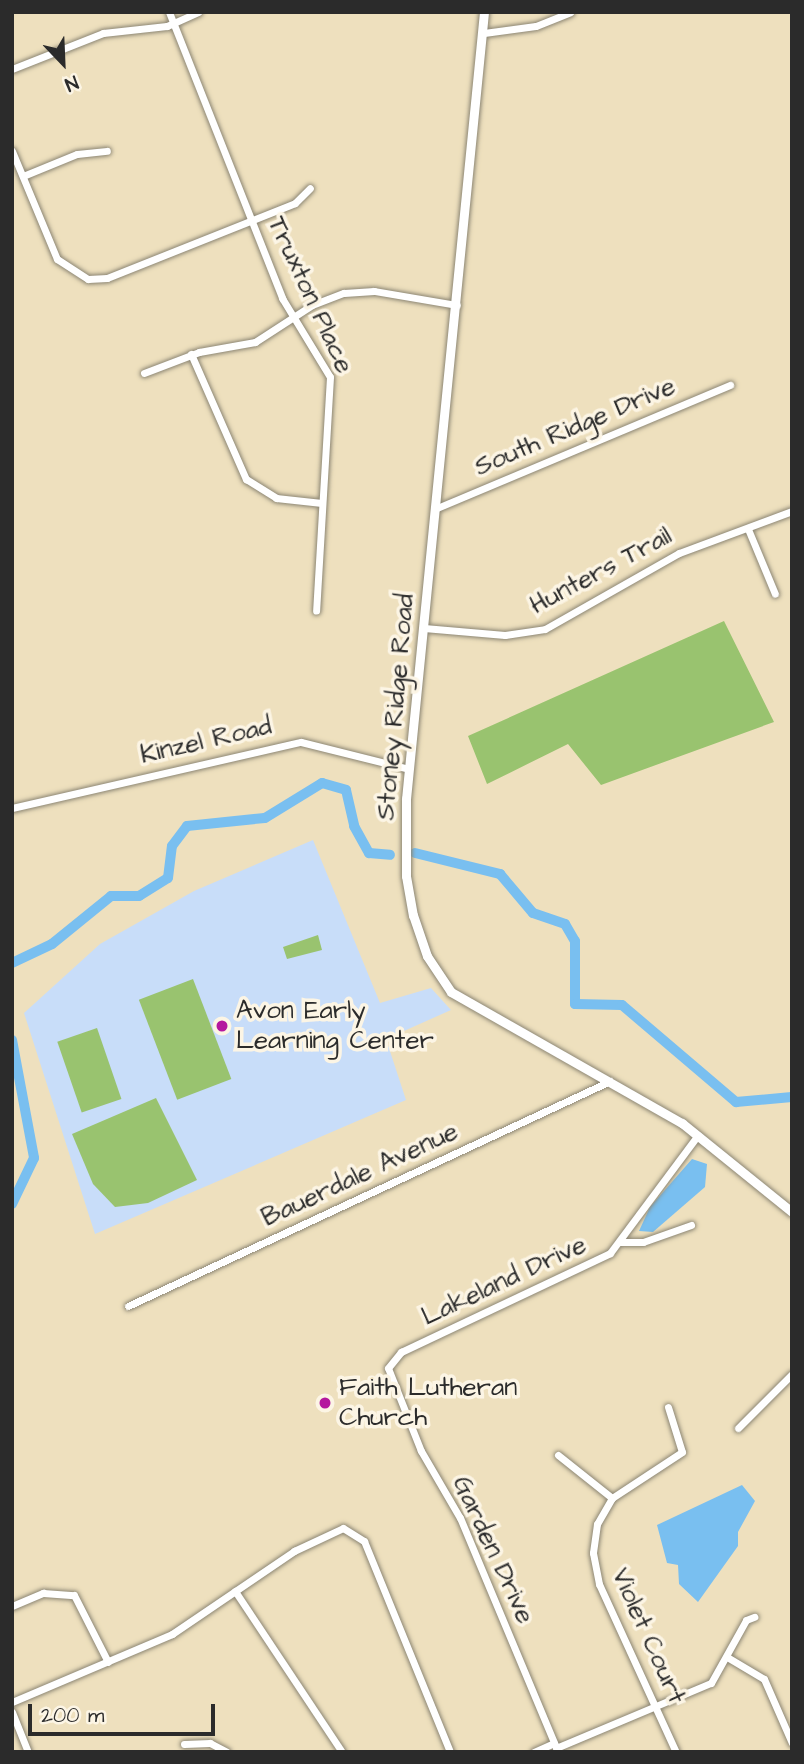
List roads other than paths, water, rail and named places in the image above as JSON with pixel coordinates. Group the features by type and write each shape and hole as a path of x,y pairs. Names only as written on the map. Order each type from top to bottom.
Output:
{"street":[{"name":"Truxton Place","path":"169,12 293,318 331,384 316,611"},
{"path":"12,69 103,33 174,24 198,12"},
{"name":"Stoney Ridge Road","path":"484,12 458,301 409,769 409,895 442,981 698,1135 792,1212"},
{"path":"484,33 536,26 570,12"},
{"path":"12,151 57,260 88,279 252,221 295,203 310,188"},
{"path":"23,176 77,154 107,152"},
{"path":"144,373 191,354 255,342 322,300 355,291 458,301"},
{"path":"191,354 246,479 276,498 322,503"},
{"name":"South Ridge Drive","path":"437,508 730,385"},
{"name":"Hunters Trail","path":"424,628 505,635 545,629 679,553 792,511"},
{"path":"748,529 775,594"},
{"name":"Kinzel Road","path":"12,808 301,742 409,769"},
{"name":"Bauerdale Avenue","path":"128,1306 610,1082"},
{"name":"Lakeland Drive","path":"388,1368 401,1352 606,1256 698,1135"},
{"name":"Lakeland Drive","path":"619,1242 648,1241 691,1225"},
{"name":"Garden Drive","path":"388,1368 421,1451 460,1518 556,1748"},
{"path":"738,1428 792,1374"},
{"path":"558,1455 612,1498 632,1479 680,1456 683,1443 668,1407"},
{"name":"Violet Court","path":"612,1498 595,1531 594,1568 676,1752"},
{"path":"12,1702 172,1634 323,1535 354,1532 366,1547 450,1752"},
{"path":"235,1591 342,1752"},
{"path":"12,1606 43,1593 74,1595 108,1662"},
{"path":"534,1752 556,1748 711,1683 746,1620 754,1617"},
{"path":"727,1657 764,1679 792,1743"},
{"path":"12,1712 28,1752"},
{"path":"184,1744 210,1743 227,1752"}],"water":[{"path":"692,1159 707,1164 705,1187 653,1232 639,1231 650,1207"},
{"path":"742,1485 755,1501 738,1532 738,1546 698,1602 679,1584 678,1565 667,1563 657,1525"}],"waterway":[{"path":"12,963 52,944 111,896 139,896 168,878 172,846 187,826 265,818 322,783 346,790 354,826 369,853 390,855"},
{"path":"415,853 500,874 533,913 565,924 575,941 575,1004 622,1005 736,1102 792,1097"},
{"path":"12,1040 34,1158 12,1204"}],"place":[{"name":"Avon Early Learning Center","path":"222,1026"},
{"name":"Faith Lutheran Church","path":"325,1403"}]}
